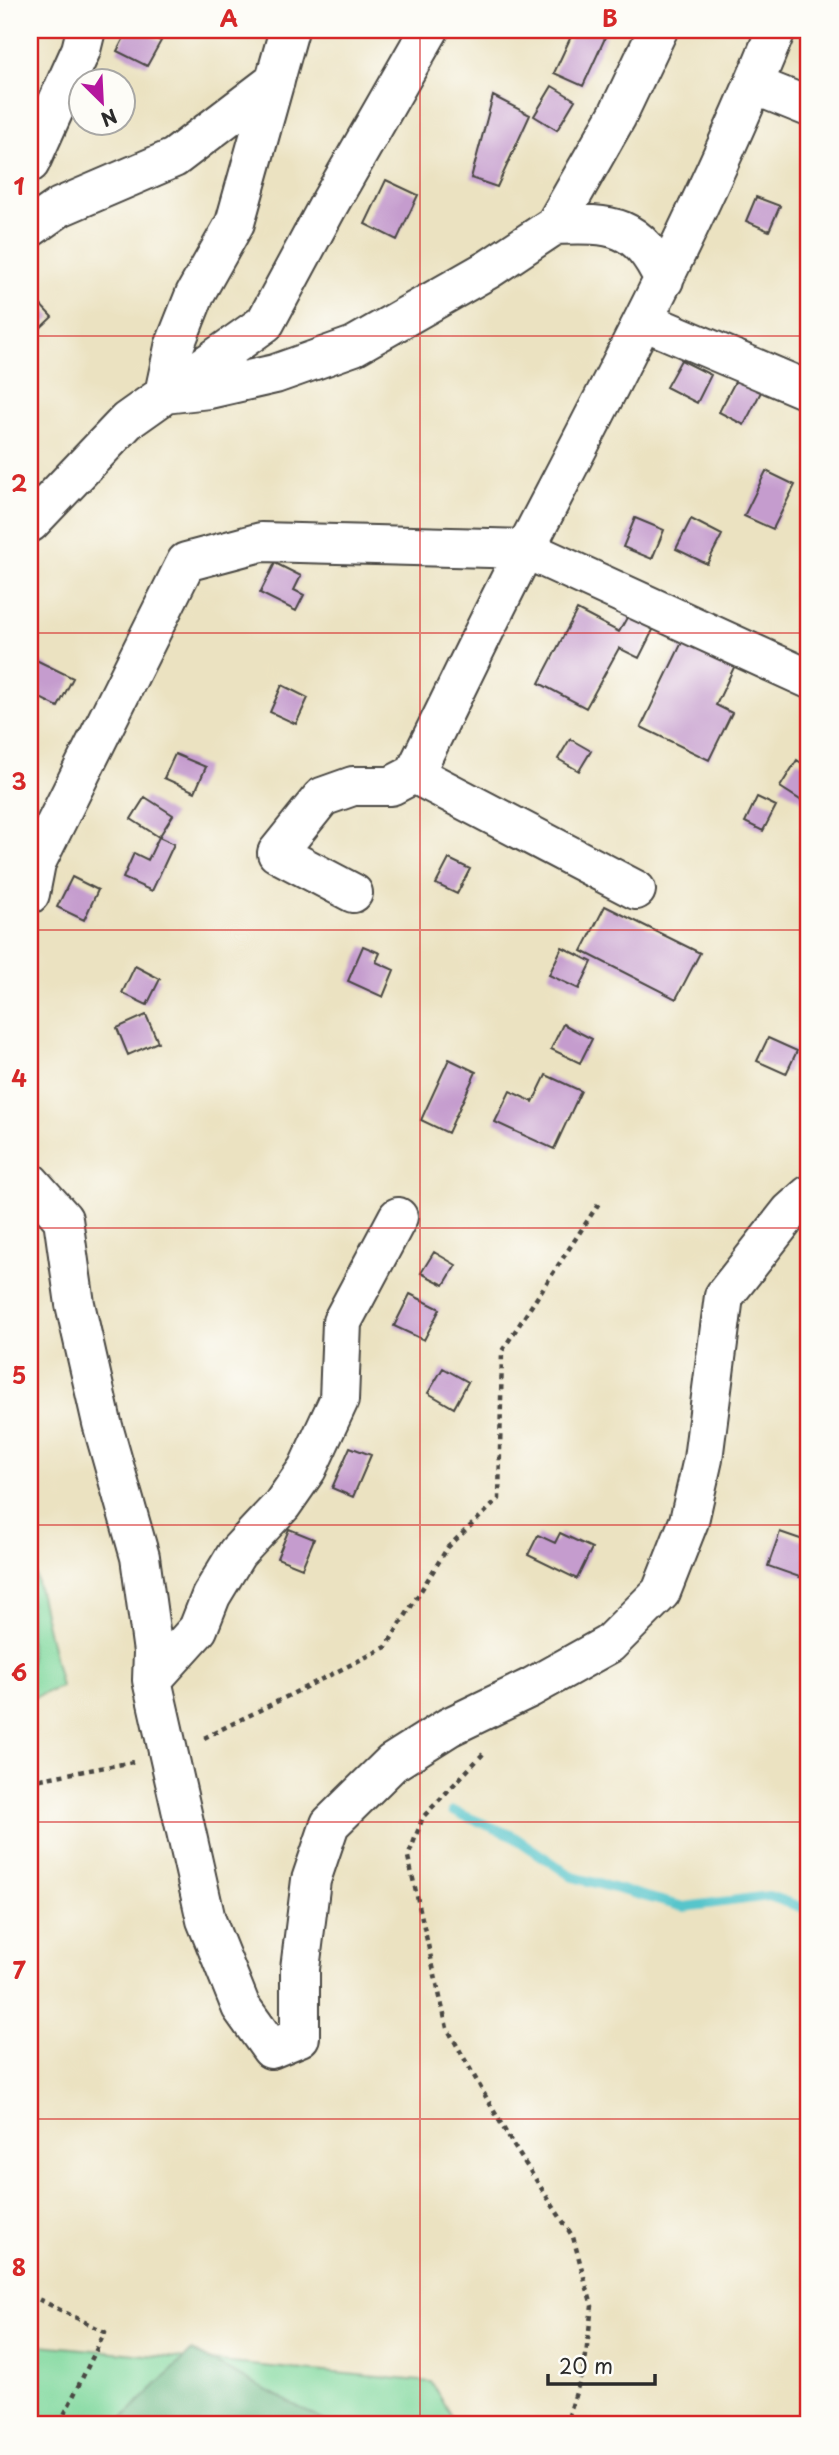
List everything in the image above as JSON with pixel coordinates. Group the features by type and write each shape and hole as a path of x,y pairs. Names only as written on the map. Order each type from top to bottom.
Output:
{"street":[{"path":"30,163 81,50 86,30"},
{"path":"164,394 174,347 195,294 235,223 289,30"},
{"path":"30,523 127,421 265,323 328,206 429,30"},
{"path":"164,394 209,389 275,374 354,346 489,269 555,225 617,116 657,30"},
{"path":"352,893 277,853 322,797 352,786 391,786 414,774 664,280 754,85 776,30"},
{"path":"30,228 60,207 174,158 275,80"},
{"path":"754,85 809,107"},
{"path":"555,225 596,223 630,233 651,251 664,280"},
{"path":"644,321 809,391"},
{"path":"30,894 36,863 186,562 261,541 526,550 809,679"},
{"path":"414,774 636,890"},
{"path":"30,1182 63,1219 75,1304 93,1384 141,1557 153,1652 152,1680 206,1920 242,2007 271,2049 300,2036 300,1969 311,1880 330,1824 392,1763 449,1727 530,1688 609,1644 661,1592 689,1521 703,1459 723,1296 790,1212 809,1195"},
{"path":"152,1680 198,1629 211,1596 237,1553 282,1505 307,1469 339,1400 342,1322 398,1217"}],"path":[{"path":"30,1781 169,1755 386,1647 448,1547 499,1499 502,1351 601,1200"},
{"path":"485,1752 423,1817 408,1857 447,2028 512,2143 573,2236 592,2306 585,2362 566,2425"},
{"path":"30,2295 105,2332 59,2425"}],"green space":[{"path":"30,1552 61,1687 30,1699"},
{"path":"30,2344 431,2382 456,2425 30,2425"},
{"path":"192,2351 332,2425 115,2425"}],"building":[{"path":"128,30 140,30 161,41 147,66 117,51"},
{"path":"574,30 594,30 606,36 583,86 554,73"},
{"path":"552,86 575,100 557,130 534,116"},
{"path":"493,96 530,115 497,187 471,178"},
{"path":"386,180 418,195 397,240 365,224"},
{"path":"756,197 780,206 769,231 746,221"},
{"path":"33,297 52,317 30,338 30,300"},
{"path":"681,360 711,375 697,403 666,387"},
{"path":"737,378 762,390 744,425 719,412"},
{"path":"766,471 795,485 773,529 744,516"},
{"path":"635,518 664,530 652,559 623,547"},
{"path":"691,519 722,535 707,564 676,549"},
{"path":"275,563 301,576 294,590 304,595 296,611 260,593"},
{"path":"577,610 619,632 630,612 655,626 639,658 619,648 586,708 539,683"},
{"path":"686,634 738,659 716,705 732,713 709,760 641,727"},
{"path":"30,657 73,678 58,707 30,693"},
{"path":"282,685 308,698 296,724 270,712"},
{"path":"570,739 591,751 579,771 558,759"},
{"path":"175,754 206,767 195,792 164,778"},
{"path":"797,760 809,768 809,790 802,801 780,787"},
{"path":"145,797 173,815 159,837 131,819"},
{"path":"757,797 776,806 763,831 745,822"},
{"path":"159,837 174,844 152,891 123,878 134,853 148,860"},
{"path":"449,859 470,869 457,894 436,884"},
{"path":"72,877 98,890 84,920 57,907"},
{"path":"605,906 700,953 676,999 582,951"},
{"path":"363,946 380,953 376,962 394,970 383,997 348,981"},
{"path":"562,947 592,962 579,989 549,975"},
{"path":"135,966 160,979 147,1005 122,993"},
{"path":"146,1015 158,1042 128,1055 117,1028"},
{"path":"563,1024 592,1039 580,1063 551,1049"},
{"path":"768,1038 797,1051 786,1074 757,1061"},
{"path":"449,1059 476,1072 448,1133 421,1120"},
{"path":"546,1075 581,1091 554,1149 495,1122 510,1091 533,1102"},
{"path":"434,1252 456,1265 444,1285 421,1273"},
{"path":"410,1294 440,1309 424,1340 394,1326"},
{"path":"443,1368 468,1382 454,1408 428,1393"},
{"path":"350,1447 371,1455 353,1497 332,1488"},
{"path":"289,1529 314,1539 302,1568 277,1558"},
{"path":"780,1532 809,1542 809,1568 805,1579 768,1566"},
{"path":"560,1533 592,1548 577,1579 528,1555 538,1535 555,1543"}],"waterway":[{"path":"453,1811 511,1835 573,1877 684,1907 769,1896 809,1910"}]}
